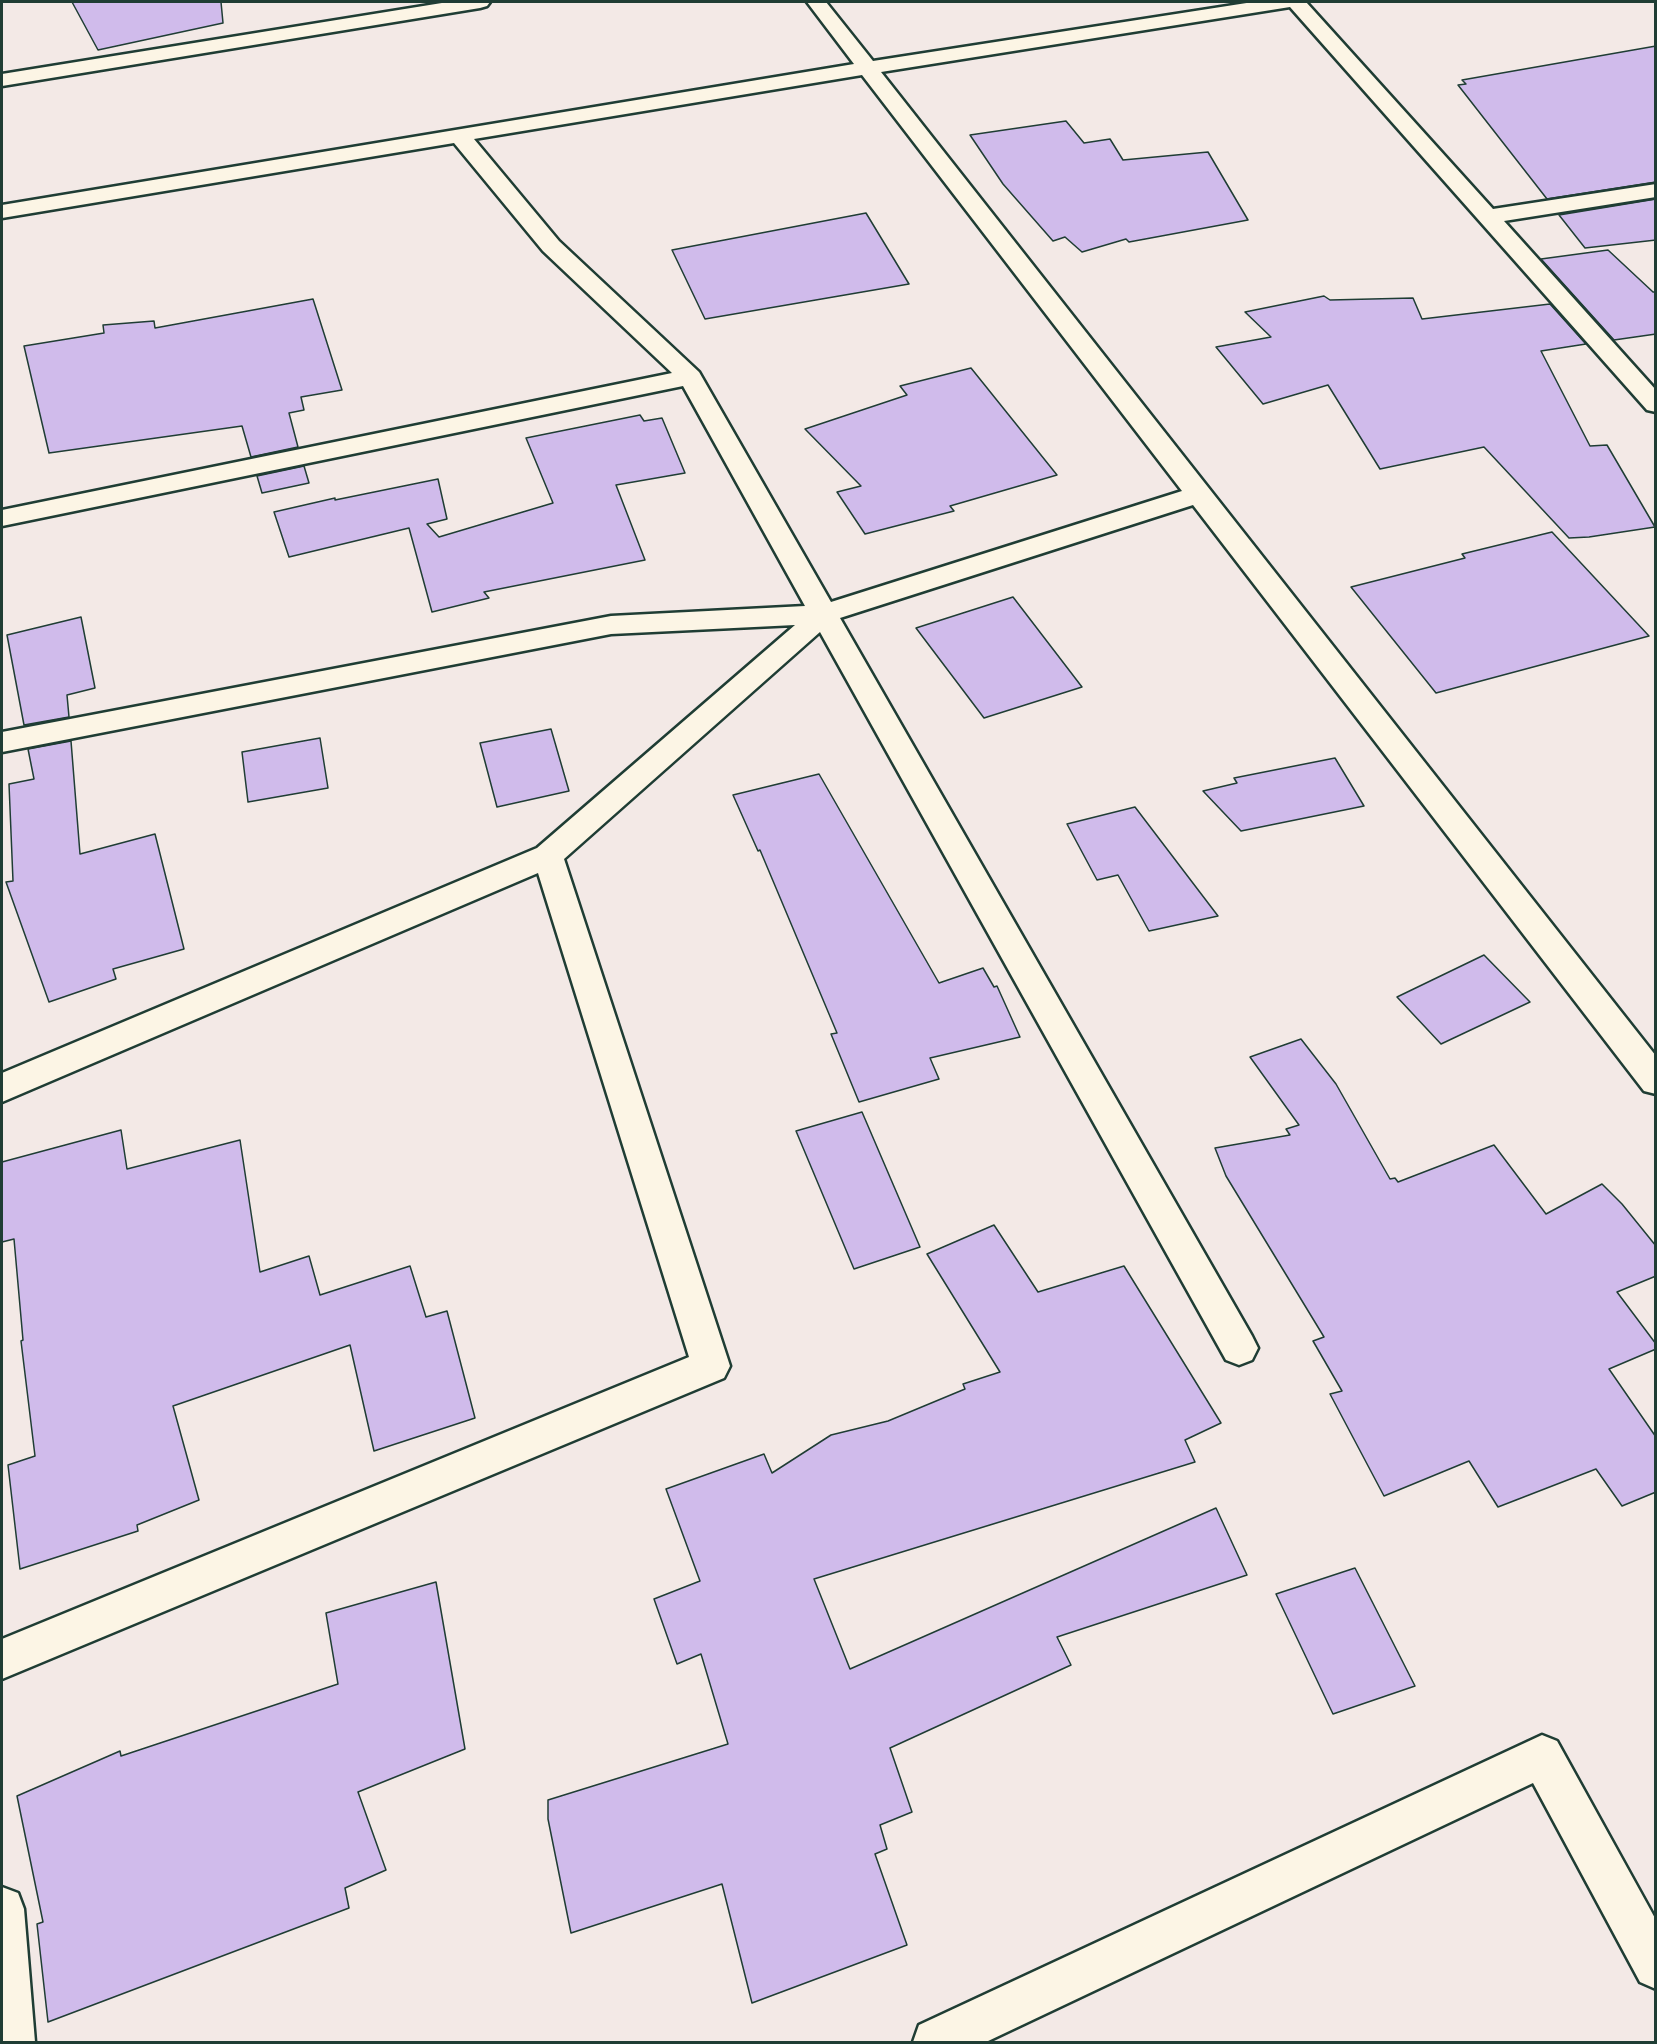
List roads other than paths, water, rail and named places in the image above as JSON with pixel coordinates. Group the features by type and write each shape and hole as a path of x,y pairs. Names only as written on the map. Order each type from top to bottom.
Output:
{"street":[{"path":"2,80 480,2"},
{"path":"816,2 1656,1081"},
{"path":"2,211 1289,2"},
{"path":"1296,2 1656,405"},
{"path":"459,135 551,246 690,376 1239,1348"},
{"path":"1488,217 1656,190"},
{"path":"2,518 119,496 690,376"},
{"path":"2,742 611,625 824,614 1200,494"},
{"path":"2,1088 548,856 824,614"},
{"path":"2,1659 711,1366 548,856"},
{"path":"936,2043 1542,1756 1656,1966"},
{"path":"2,1909 12,2043"}]}
